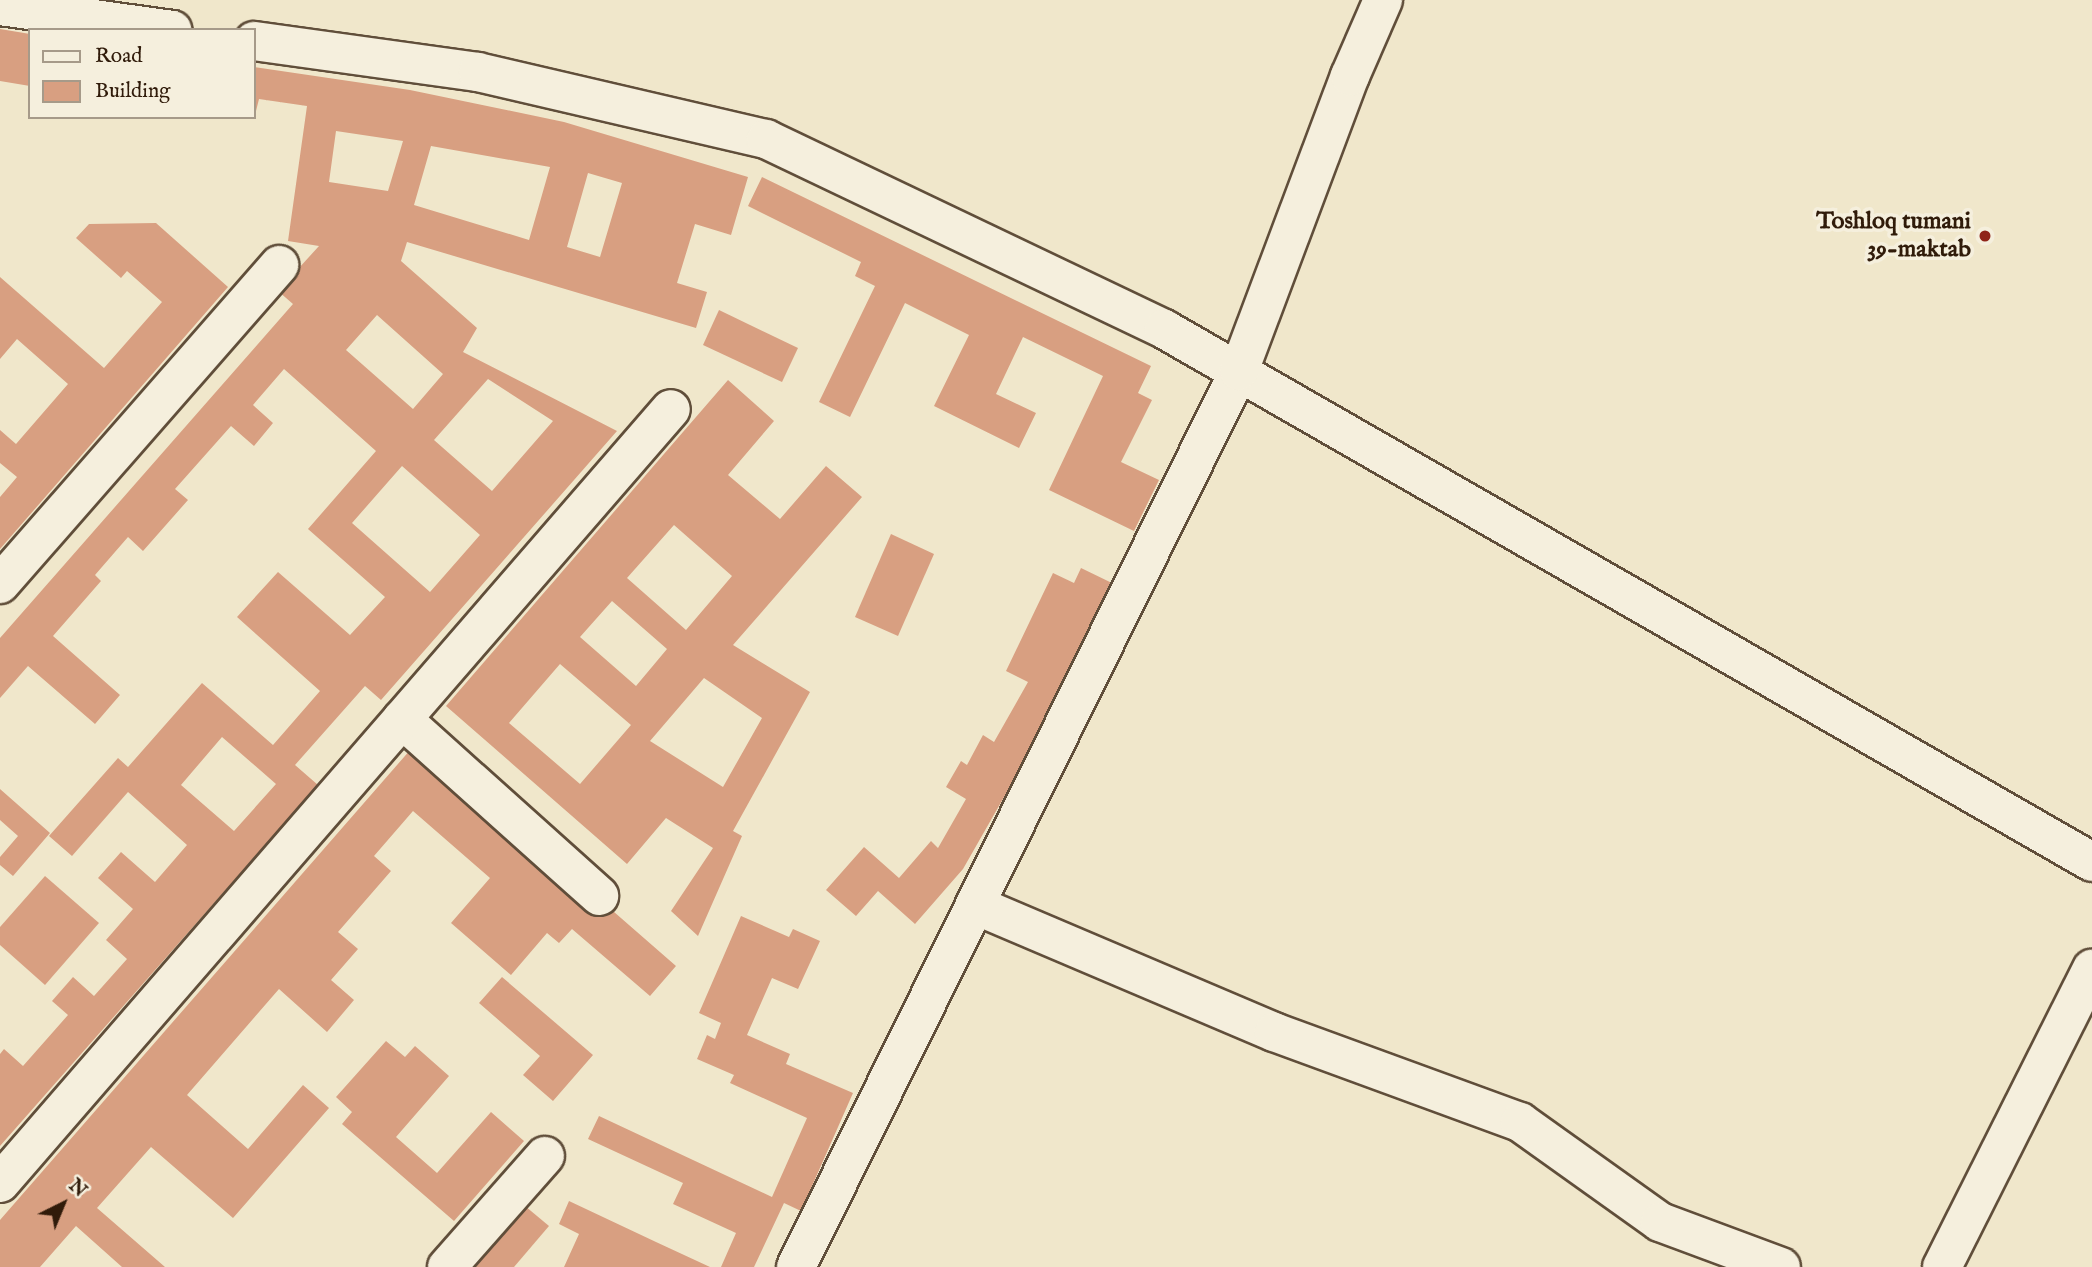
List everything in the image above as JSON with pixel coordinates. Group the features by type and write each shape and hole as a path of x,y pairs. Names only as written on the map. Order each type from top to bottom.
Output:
{"street":[{"path":"796,1267 1239,371 1350,76 1383,0"},
{"path":"0,6 158,28"},
{"path":"256,41 478,72 766,139 1164,328 2092,862"},
{"path":"0,584 279,265"},
{"path":"0,1183 671,409"},
{"path":"402,719 599,896"},
{"path":"975,905 1274,1032 1520,1122 1660,1222 1781,1267"},
{"path":"1942,1267 2092,969"},
{"path":"447,1267 545,1156"}],"building":[{"path":"0,29 28,34 28,86 0,81"},
{"path":"256,67 410,90 564,122 748,177 731,235 695,224 677,283 707,292 696,328 407,242 401,261 477,328 463,352 617,431 381,700 365,686 295,765 318,785 0,1146 0,1054 4,1049 23,1066 68,1015 52,1001 73,977 94,996 127,959 106,940 133,909 98,878 121,852 155,882 187,845 128,792 72,856 49,836 118,758 128,767 202,683 273,745 320,691 237,617 278,572 350,635 385,597 308,529 376,451 284,369 253,405 273,423 254,446 231,426 175,489 188,500 143,551 128,537 95,575 101,581 53,636 120,695 95,724 28,666 0,698 0,638 293,304 278,291 319,246 288,241 307,106 259,99 256,111","holes":["336,131 403,141 388,191 329,182","431,146 550,167 529,240 414,205","588,173 622,183 600,257 567,247","377,315 443,374 413,409 346,350","488,379 553,421 492,491 434,440","402,466 480,535 430,592 352,523","222,737 276,784 234,831 181,785"]},
{"path":"762,177 1151,366 1138,393 1152,400 1121,462 1159,480 1134,531 1049,490 1103,376 1023,337 996,394 1036,413 1019,448 934,406 969,335 905,303 850,417 819,402 875,286 855,276 861,262 748,206"},
{"path":"156,223 228,287 0,549 0,497 17,477 0,463 0,430 16,444 68,384 17,339 0,359 0,277 104,368 162,302 127,271 121,278 76,238 89,224"},
{"path":"719,310 798,348 782,382 703,345"},
{"path":"728,380 774,421 728,475 780,519 826,466 862,497 733,645 810,692 733,831 742,836 698,936 671,911 713,848 666,818 627,864 446,706","holes":["674,525 732,576 686,630 627,578","612,601 667,649 636,686 580,637","560,664 631,725 580,784 509,723","704,678 762,718 723,787 650,741"]},
{"path":"891,534 934,554 898,636 855,617"},
{"path":"1081,568 1114,584 1061,697 963,869 915,924 878,891 856,916 826,890 864,847 899,878 931,841 938,848 966,799 946,787 961,761 967,765 983,735 994,742 1028,682 1006,671 1053,573 1074,583"},
{"path":"418,741 676,966 650,996 572,929 559,943 547,933 511,975 451,923 490,878 413,811 374,856 391,871 338,932 358,949 331,980 354,1000 327,1032 279,989 187,1095 248,1149 303,1085 329,1108 233,1218 151,1147 97,1208 165,1267 122,1267 76,1226 40,1267 0,1267 0,1220"},
{"path":"0,789 50,833 13,876 0,865 0,857 18,836 0,820"},
{"path":"45,876 99,923 45,985 0,945 0,927"},
{"path":"741,916 789,937 793,929 820,941 798,989 772,978 747,1035 790,1054 786,1064 853,1093 801,1211 784,1203 754,1267 721,1267 736,1233 673,1204 683,1183 588,1139 599,1116 772,1197 807,1118 730,1083 734,1075 697,1059 707,1035 715,1039 721,1023 699,1013"},
{"path":"502,977 593,1055 553,1101 523,1075 540,1056 479,1003"},
{"path":"386,1041 405,1057 415,1046 449,1076 396,1137 437,1173 491,1112 524,1141 454,1221 342,1124 352,1112 336,1097"},
{"path":"569,1201 710,1267 564,1267 579,1234 559,1224"},
{"path":"525,1206 549,1226 514,1267 473,1267"}],"place":[{"name":"Toshloq tumani 39-maktab","path":"1985,236"}]}
